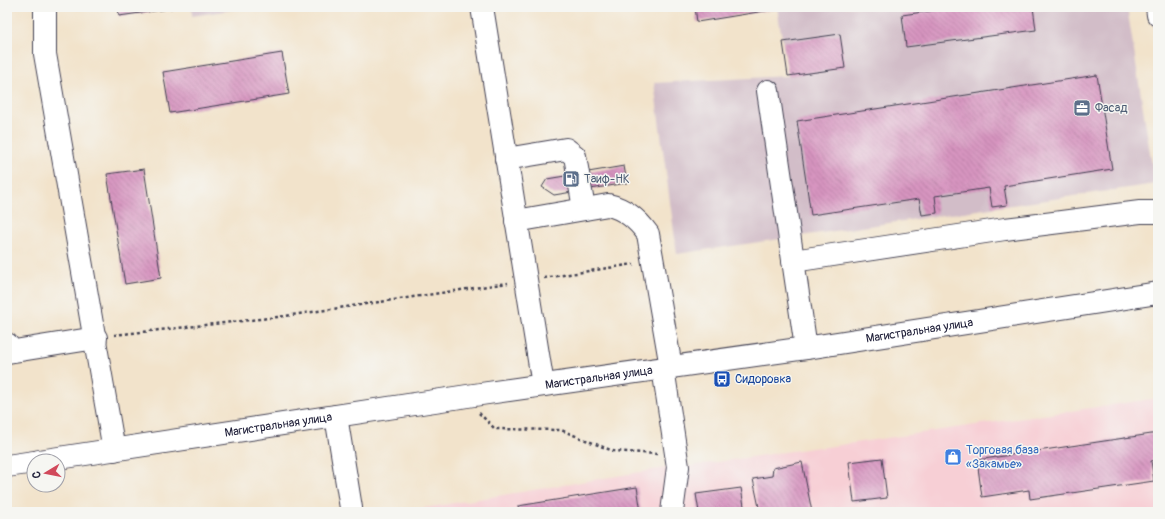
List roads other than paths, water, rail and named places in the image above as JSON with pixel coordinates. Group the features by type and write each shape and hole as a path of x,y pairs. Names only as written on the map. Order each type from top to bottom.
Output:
{"main road":[{"path":"45,7 45,54 96,338 114,450"},
{"path":"482,7 543,385"},
{"path":"1157,7 1158,15"},
{"path":"768,91 806,348"},
{"path":"506,159 566,149 572,152 575,156 584,209"},
{"path":"516,221 608,205 622,210 633,217 648,234 667,367 678,467 672,512"},
{"path":"793,261 1005,229 1140,212 1158,212"},
{"name":"Магистральная улица","path":"66,457 543,385 806,348 1158,293"},
{"path":"7,344 8,352 96,338"},
{"path":"336,416 352,508"},
{"path":"7,466 26,463"}],"place":[{"name":"Фасад","path":"1082,108"},
{"name":"Таиф-НК","path":"571,179"},
{"name":"Сидоровка","path":"722,379"},
{"name":"Торговая база «Закамье»","path":"953,457"}]}
